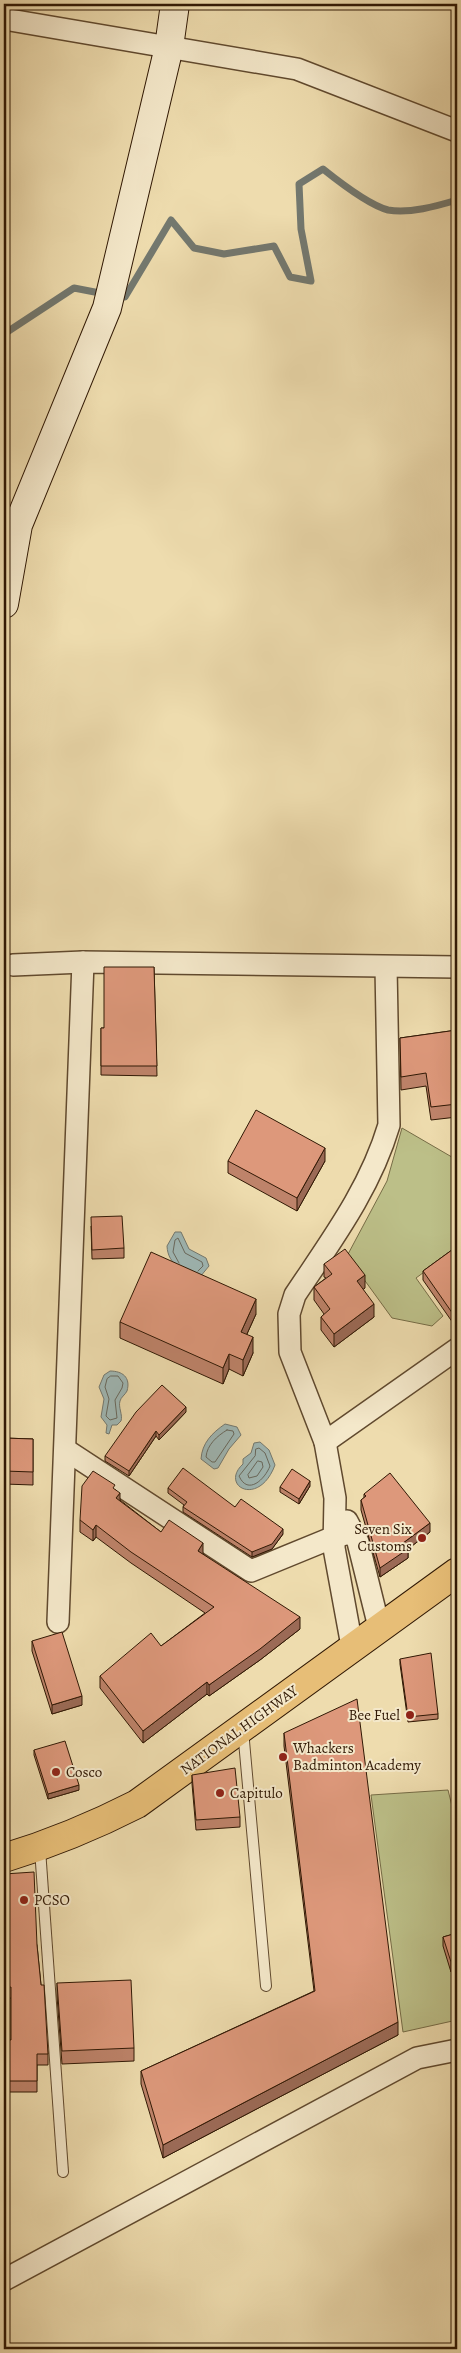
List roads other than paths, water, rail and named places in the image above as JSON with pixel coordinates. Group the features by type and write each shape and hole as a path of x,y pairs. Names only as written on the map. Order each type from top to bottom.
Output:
{"main road":[{"name":"NATIONAL HIGHWAY","path":"4,1858 40,1848 93,1826 137,1804 242,1729 352,1646 457,1572"}],"street":[{"path":"4,604 18,525 107,308 169,47 175,4"},
{"path":"4,20 297,70 457,131"},
{"path":"13,965 83,962 457,967"},
{"path":"58,1622 83,962"},
{"path":"352,1646 334,1548 343,1535 324,1442 290,1352 289,1314 295,1295 362,1192 382,1150 389,1125 386,967"},
{"path":"324,1442 457,1349"},
{"path":"66,1450 251,1571 343,1535 358,1542 379,1627"},
{"path":"4,2280 417,2058 457,2050"}],"lane":[{"path":"242,1729 266,1986"},
{"path":"40,1848 63,2172"}],"water":[{"path":"175,1232 181,1232 189,1249 206,1258 209,1266 200,1277 178,1266 170,1258 167,1246"},
{"path":"110,1371 122,1374 127,1379 128,1386 120,1401 121,1421 117,1425 112,1425 109,1434 106,1433 107,1425 101,1417 104,1399 99,1387 104,1375"},
{"path":"225,1424 237,1427 241,1435 229,1449 218,1468 214,1469 201,1459 203,1448 208,1439"},
{"path":"260,1442 269,1450 275,1465 268,1478 260,1486 244,1489 238,1485 236,1479 237,1472 243,1464 243,1459 251,1453 254,1443"}],"waterway":[{"path":"115,296 125,297 171,220 194,248 224,254 274,246 290,277 311,281 301,229 299,184 323,169 363,198 388,210 414,210 457,200"},
{"path":"4,334 74,288 105,294"}],"place":[{"name":"Seven Six Customs","path":"422,1538"},
{"name":"Bee Fuel","path":"410,1715"},
{"name":"Whackers Badminton Academy","path":"283,1757"},
{"name":"Cosco","path":"56,1772"},
{"name":"Capitulo","path":"220,1793"},
{"name":"PCSO","path":"24,1900"}]}
